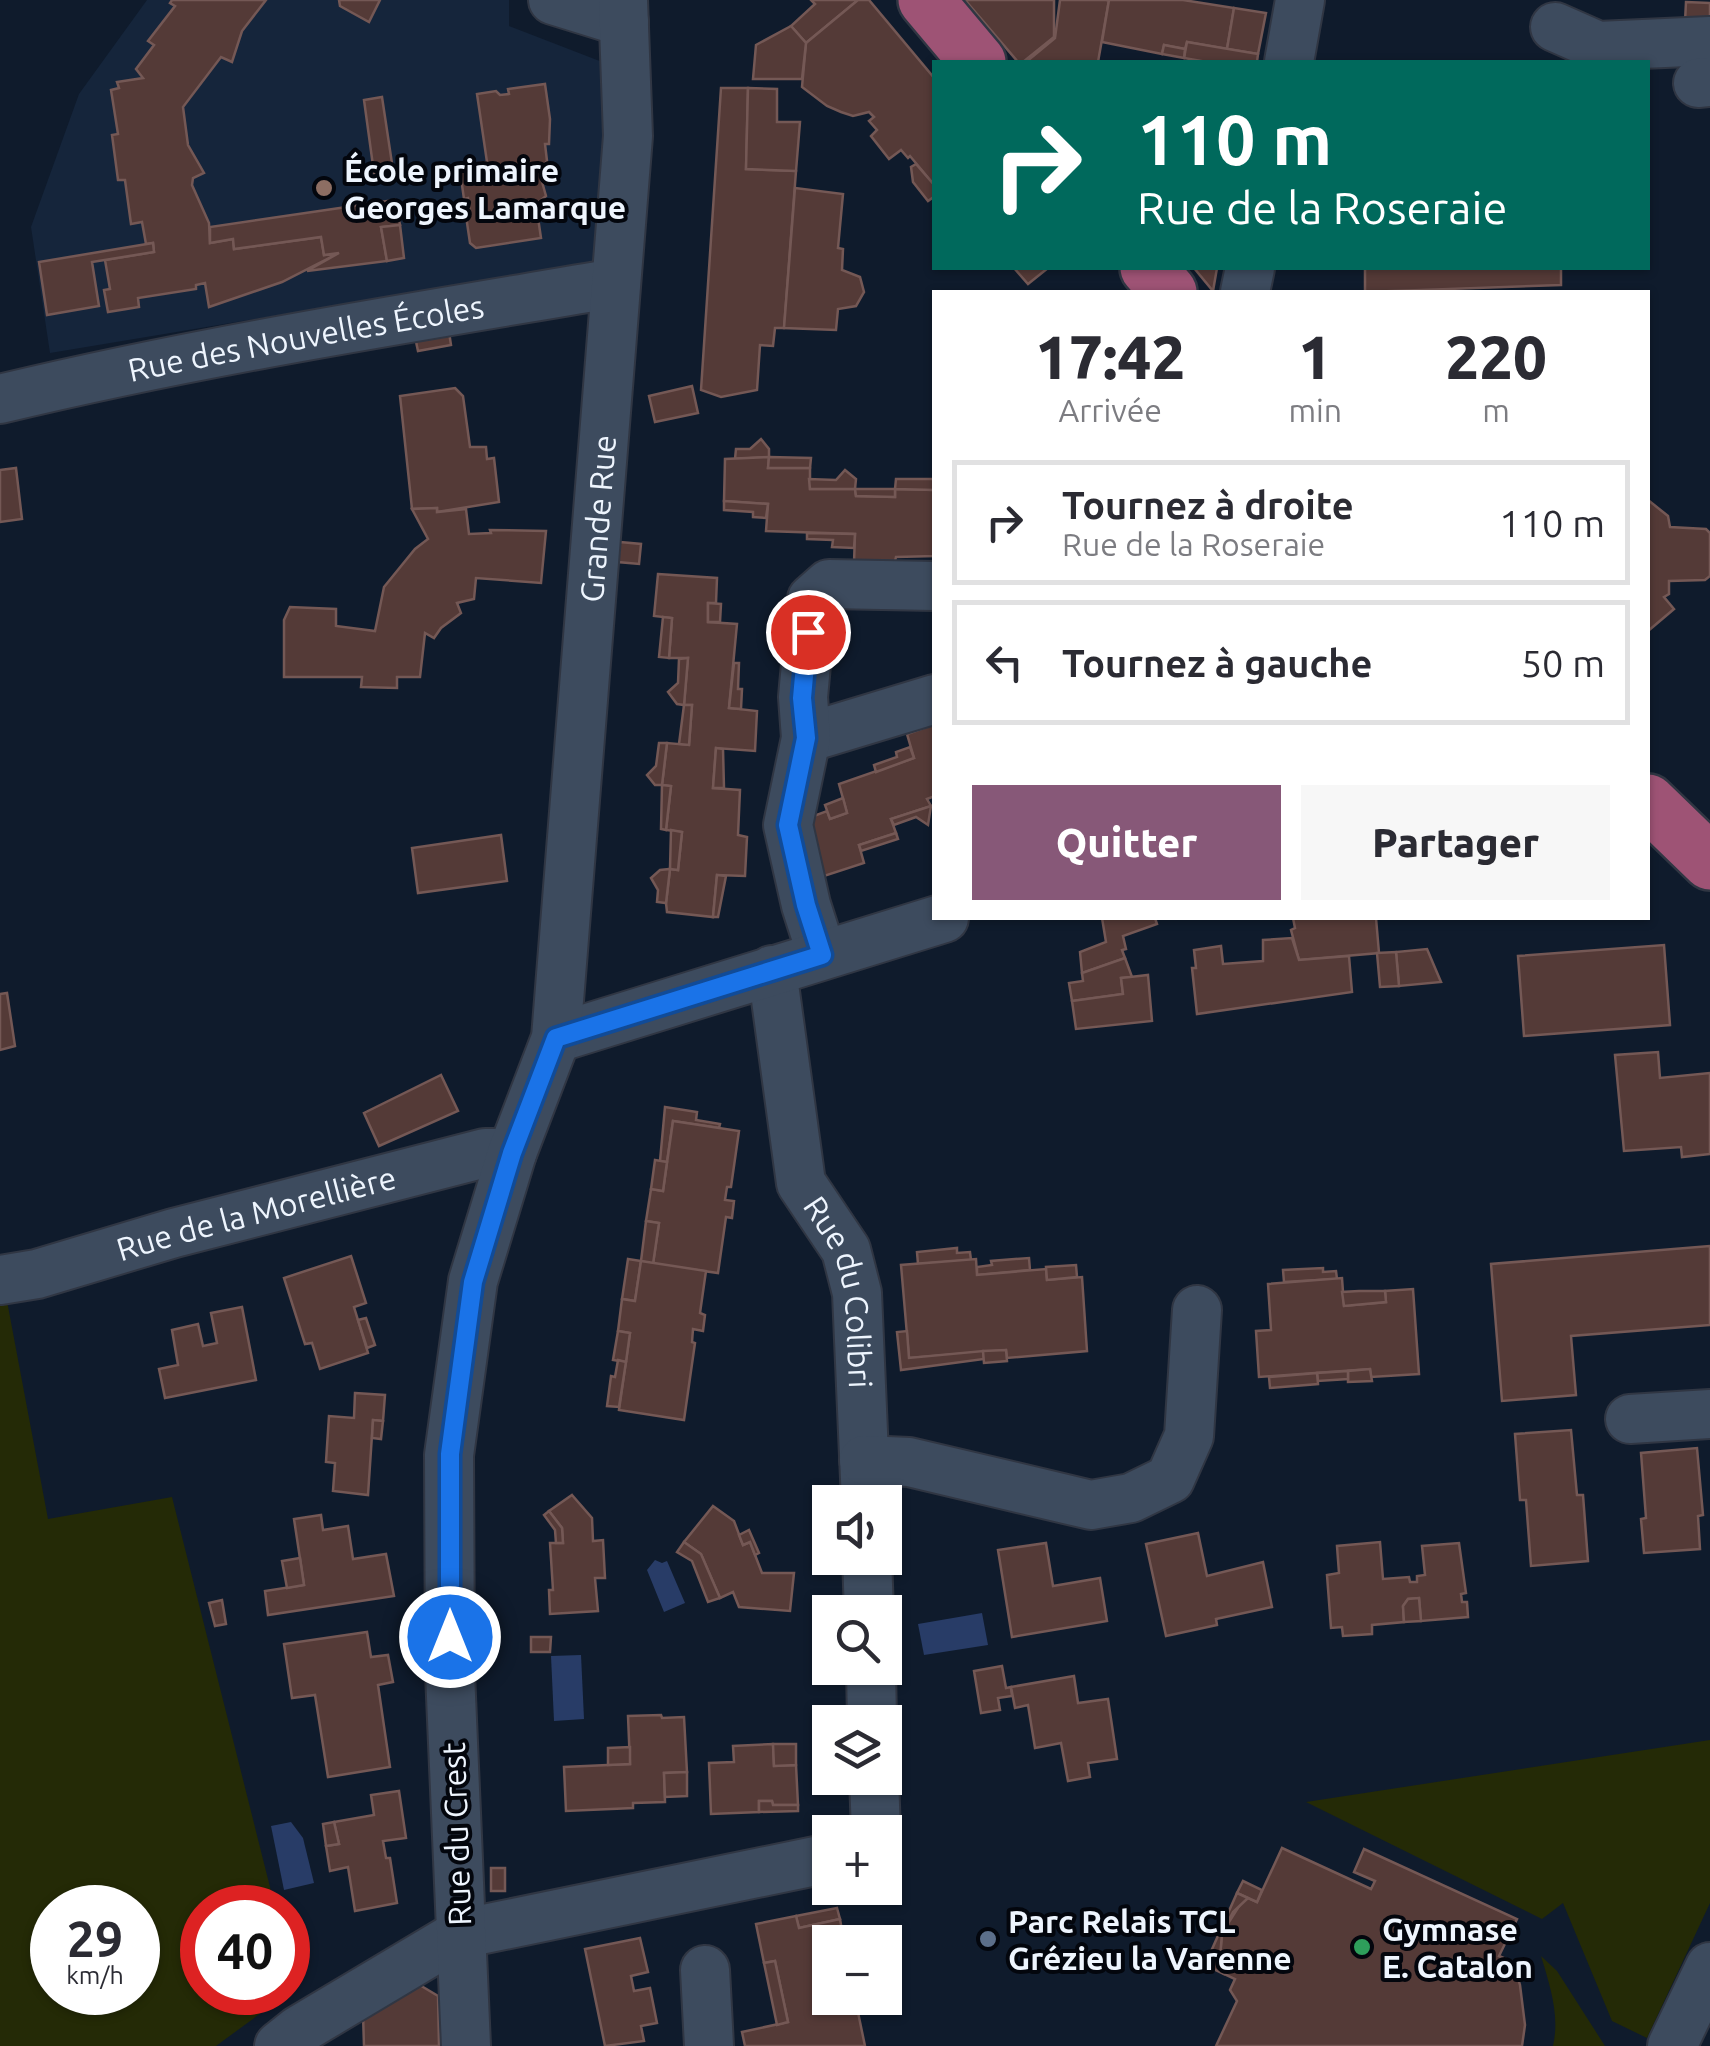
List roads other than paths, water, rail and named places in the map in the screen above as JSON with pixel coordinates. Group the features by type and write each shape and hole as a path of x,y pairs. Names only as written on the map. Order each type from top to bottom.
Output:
{"main road":[{"path":"926,0 976,60"},
{"path":"1150,270 1167,290"},
{"path":"1650,804 1710,862"}],"street":[{"path":"554,0 623,11"},
{"path":"1289,60 1300,0"},
{"name":"Grande Rue","path":"556,1038 628,136 623,11"},
{"path":"1554,27 1598,46 1706,69"},
{"name":"Rue des Nouvelles Écoles","path":"0,399 94,376 336,330 616,282"},
{"path":"822,955 788,825 806,738 802,698 812,598 829,584 932,586"},
{"path":"806,738 932,699"},
{"path":"556,1038 937,920"},
{"path":"562,964 632,1014"},
{"name":"Rue du Colibri","path":"772,970 801,1182 846,1250 856,1293 865,1481"},
{"name":"Rue du Crest","path":"466,2046 450,1674 450,1454 473,1282 512,1153 556,1038"},
{"name":"Rue de la Morellière","path":"0,1280 36,1274 174,1233 485,1153 512,1153"},
{"path":"865,1481 909,1462 1092,1505 1132,1498 1170,1479 1190,1436 1198,1310"},
{"path":"1630,1419 1710,1414"},
{"path":"279,2046 299,2030 460,1934 812,1862"},
{"path":"1672,2046 1710,1967"},
{"path":"705,1970 709,2046"}],"water":[{"path":"655,1560 667,1561 685,1603 664,1612 647,1570"},
{"path":"982,1613 988,1645 924,1655 918,1624"},
{"path":"581,1655 584,1719 554,1721 551,1656"},
{"path":"291,1822 303,1838 314,1883 283,1885 271,1826"}],"place":[{"name":"École primaire Georges Lamarque","path":"324,188"},
{"name":"Parc Relais TCL Grézieu la Varenne","path":"988,1939"},
{"name":"Gymnase E. Catalon","path":"1362,1947"}]}
